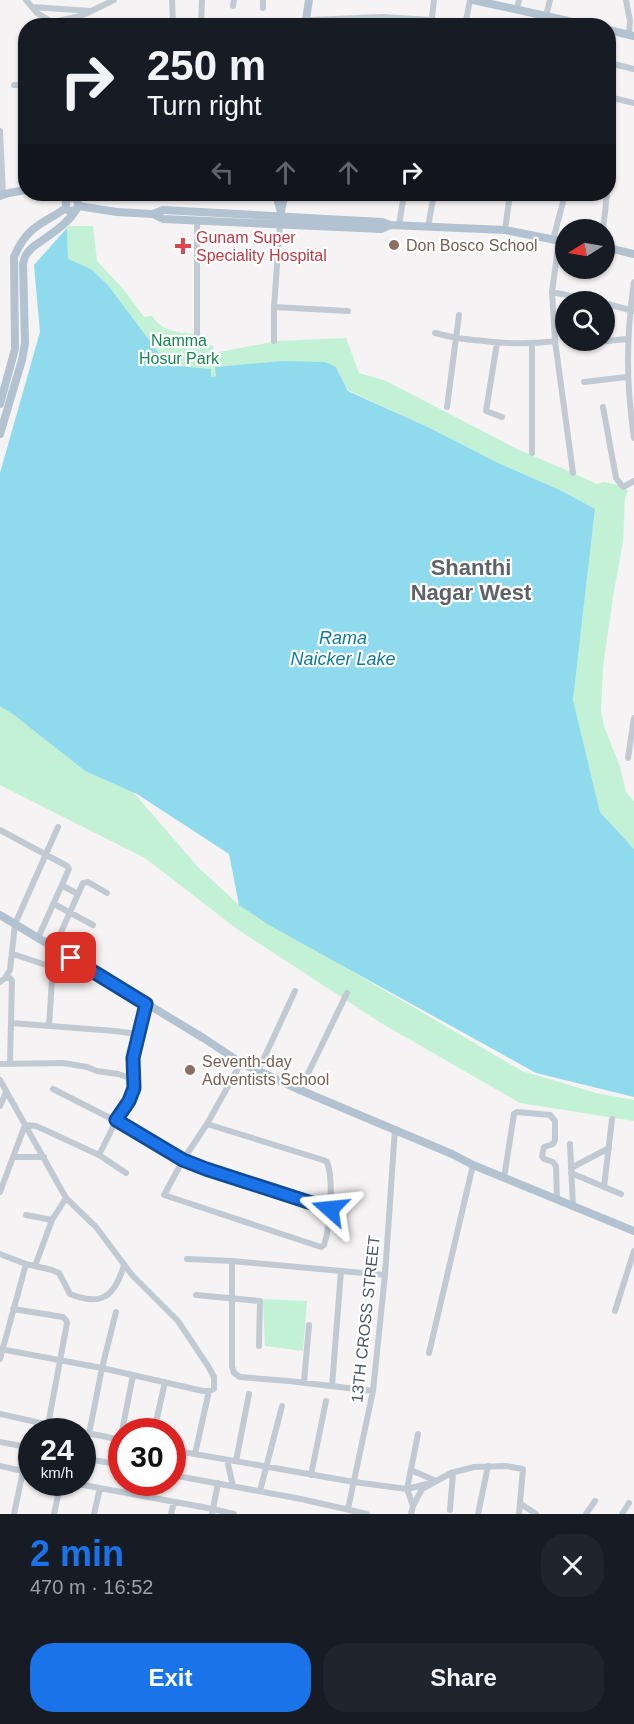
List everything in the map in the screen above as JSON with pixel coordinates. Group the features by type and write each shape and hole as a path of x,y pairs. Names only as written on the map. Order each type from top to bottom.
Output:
{"main road":[{"path":"308,18 309,0"},
{"path":"310,18 314,0"},
{"path":"471,0 555,18"},
{"path":"616,32 631,35"},
{"path":"1,196 18,192"},
{"path":"59,201 71,211 78,203"},
{"path":"0,404 15,350 14,257 24,237 37,224 70,201"},
{"path":"278,201 280,216"},
{"path":"280,216 284,201"},
{"path":"78,203 117,212 153,214 163,219 197,220 280,216"},
{"path":"0,434 25,343 23,264 26,255 33,247 67,222 78,203"},
{"path":"153,214 163,210 280,216 381,229 395,225 505,230 555,240"},
{"path":"615,250 634,254"},
{"path":"0,915 242,1063 473,1165 634,1232"}],"street":[{"path":"26,0 44,18"},
{"path":"74,18 114,0"},
{"path":"172,0 173,18"},
{"path":"201,18 202,0"},
{"path":"432,18 435,0"},
{"path":"467,18 471,0"},
{"path":"518,9 519,0"},
{"path":"541,18 549,0"},
{"path":"626,0 631,35"},
{"path":"32,7 93,11"},
{"path":"362,18 381,18"},
{"path":"616,65 634,69"},
{"path":"616,99 634,103"},
{"path":"0,131 1,196"},
{"path":"395,225 402,201"},
{"path":"428,227 433,201"},
{"path":"505,230 509,201"},
{"path":"562,219 564,201"},
{"path":"604,219 606,201"},
{"path":"274,341 280,216"},
{"path":"197,220 197,345"},
{"path":"435,333 497,343 532,344 555,341 552,292 555,270"},
{"path":"634,282 627,339 627,376 634,438"},
{"path":"615,306 632,311"},
{"path":"274,307 348,310"},
{"path":"447,407 459,315"},
{"path":"615,340 627,339"},
{"path":"497,343 486,411 502,417"},
{"path":"532,344 532,453"},
{"path":"556,351 573,473"},
{"path":"584,382 627,376"},
{"path":"603,407 616,478 623,487 634,481"},
{"path":"628,758 634,718"},
{"path":"2,981 10,970 15,924 58,827"},
{"path":"0,830 69,869 38,938"},
{"path":"49,1026 54,948 70,911 82,885 86,882 107,893"},
{"path":"63,886 78,894"},
{"path":"54,904 93,925"},
{"path":"13,954 52,967"},
{"path":"2,981 10,978 12,981 10,1064"},
{"path":"258,1071 295,991"},
{"path":"300,1090 347,993"},
{"path":"99,1155 134,1088 133,1058 146,1004"},
{"path":"11,1023 138,1034"},
{"path":"207,1124 327,1162 330,1176 330,1209 324,1245 321,1247 164,1195 242,1063"},
{"path":"0,1064 63,1064 87,1067 134,1079"},
{"path":"0,1080 66,1198 96,1227 132,1275 178,1321 214,1377 214,1389 202,1391 60,1359 1,1349"},
{"path":"53,1089 116,1120 183,1160 330,1209"},
{"path":"0,1106 6,1092"},
{"path":"504,1178 514,1114 517,1112 550,1115 555,1121 555,1140 553,1144 544,1147 542,1156 556,1166 557,1200"},
{"path":"604,1187 612,1119"},
{"path":"25,1125 36,1126 99,1155 126,1173"},
{"path":"0,1192 3,1172 13,1157 25,1125"},
{"name":"13TH CROSS STREET","path":"348,1509 373,1391 385,1275 395,1129"},
{"path":"570,1144 573,1206"},
{"path":"571,1171 609,1148"},
{"path":"13,1157 44,1157"},
{"path":"429,1353 473,1165"},
{"path":"571,1171 621,1194"},
{"path":"35,1266 52,1220 66,1198"},
{"path":"26,1215 52,1220"},
{"path":"615,1311 634,1251"},
{"path":"0,1254 58,1273 70,1294 86,1299 108,1296 116,1287 124,1265"},
{"path":"187,1259 385,1275"},
{"path":"232,1261 232,1366 234,1372 240,1377 373,1391"},
{"path":"0,1359 26,1264"},
{"path":"332,1386 341,1271"},
{"path":"196,1295 260,1301 259,1346"},
{"path":"13,1309 63,1317 67,1323 49,1418"},
{"path":"90,1418 116,1312"},
{"path":"304,1383 309,1325"},
{"path":"125,1418 133,1375"},
{"path":"157,1418 165,1382"},
{"path":"195,1454 209,1391"},
{"path":"236,1461 249,1394"},
{"path":"311,1475 326,1401"},
{"path":"260,1491 282,1406"},
{"path":"0,1414 18,1418"},
{"path":"412,1510 407,1489 418,1434"},
{"path":"0,1442 18,1446"},
{"path":"186,1452 311,1475 407,1489 436,1482"},
{"path":"227,1460 233,1486"},
{"path":"0,1466 18,1470"},
{"path":"478,1514 488,1466"},
{"path":"412,1510 422,1489 446,1476 474,1467 506,1466 523,1469 519,1514"},
{"path":"411,1470 436,1482"},
{"path":"450,1510 453,1473"},
{"path":"446,1476 452,1490"},
{"path":"186,1477 367,1514"},
{"path":"212,1512 218,1483"},
{"path":"96,1487 174,1502 212,1512 234,1514"},
{"path":"94,1514 100,1488"},
{"path":"14,1514 18,1495"},
{"path":"54,1514 58,1496"},
{"path":"586,1514 595,1501"},
{"path":"171,1514 174,1502"},
{"path":"622,1514 629,1503"},
{"path":"521,1504 536,1514"},
{"path":"327,1514 329,1505"}],"green space":[{"name":"Namma Hosur Park","path":"69,226 93,226 97,261 124,290 144,317 152,316 161,326 172,331 197,334 197,345 213,345 214,353 277,341 346,338 359,373 386,381 517,449 597,484 604,482 622,486 628,491 625,498 623,541 603,667 601,711 626,792 634,801 634,849 600,812 573,700 595,509 562,491 496,462 348,390 336,367 282,361 216,367 216,376 210,377 210,369 168,365 108,285 91,269 68,260 67,228"},
{"path":"0,706 85,771 133,792 198,867 239,905 522,1071 596,1093 634,1100 634,1121 520,1103 381,1023 237,929 145,858 0,785"},
{"path":"263,1299 307,1301 303,1351 265,1346"}],"water":[{"name":"Rama Naicker Lake","path":"67,228 68,259 91,269 108,285 168,365 211,369 211,377 216,376 215,367 282,361 325,362 336,367 348,391 562,491 595,509 573,700 600,812 634,849 634,1097 536,1073 269,925 239,905 229,854 137,794 85,771 0,706 0,473 40,332 34,265"}],"place":[{"name":"Don Bosco School","path":"394,245"},
{"name":"Gunam Super Speciality Hospital","path":"183,246"},
{"name":"Seventh-day Adventists School","path":"190,1070"}],"district":[{"name":"Shanthi Nagar West","path":"471,580"}],"route":[{"path":"71,958 146,1004 133,1058 134,1088 129,1101 116,1120 183,1160 330,1209"}]}
